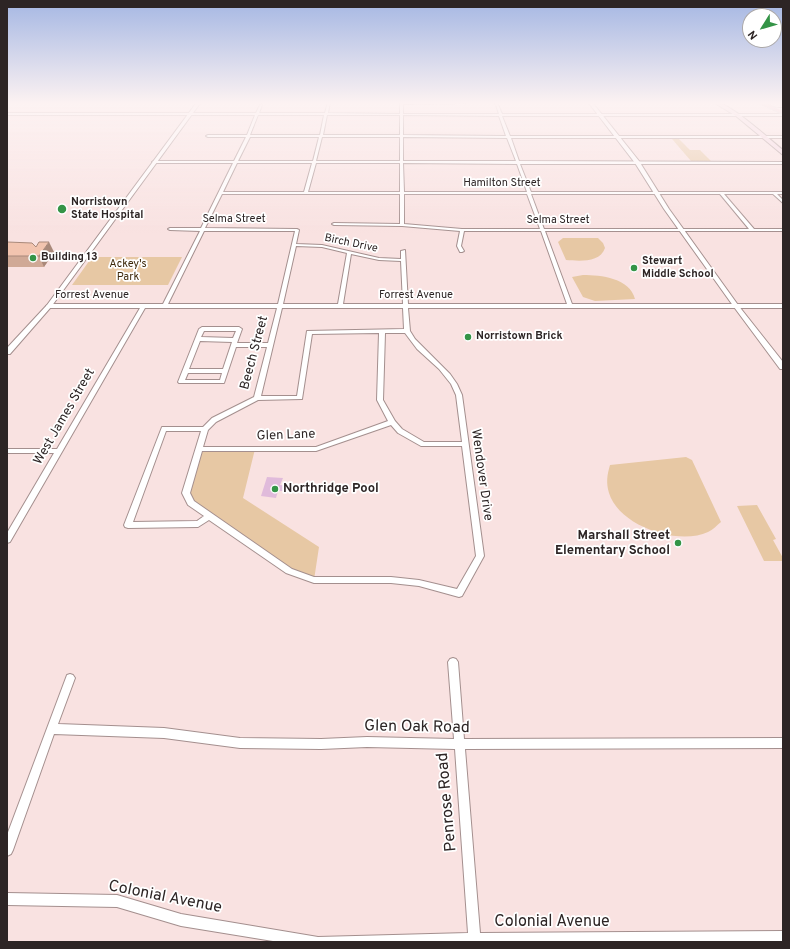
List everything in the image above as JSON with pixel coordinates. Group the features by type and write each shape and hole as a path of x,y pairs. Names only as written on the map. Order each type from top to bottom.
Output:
{"main road":[{"path":"775,146 783,153"}],"street":[{"path":"7,352 49,306 166,146"},
{"path":"164,305 243,146"},
{"path":"306,192 318,146"},
{"path":"401,146 403,193 402,225"},
{"path":"512,146 544,230 570,306"},
{"path":"624,146 637,162 667,209 683,229 736,306 779,357 783,367"},
{"path":"154,162 783,163"},
{"name":"Hamilton Street","path":"220,193 783,193"},
{"path":"721,193 753,230"},
{"path":"774,193 783,202"},
{"name":"Selma Street","path":"334,224 402,225 462,230 783,230"},
{"name":"Selma Street","path":"170,229 297,230"},
{"name":"Beech Street","path":"205,429 214,420 257,398 297,230"},
{"path":"462,230 459,246 462,251"},
{"name":"Birch Drive","path":"294,245 322,246 379,259 403,260"},
{"path":"257,398 300,398 309,332 407,331 403,251"},
{"path":"340,306 349,253"},
{"name":"Forrest Avenue","path":"49,306 783,306"},
{"name":"West James Street","path":"7,540 143,306"},
{"path":"202,329 239,329 222,382 181,382 198,339 202,329"},
{"path":"382,331 380,400 392,422 400,431 423,444 464,444"},
{"name":"Wendover Drive","path":"209,516 289,571 314,580 391,580 420,583 459,593 480,556 472,486 464,444 459,395 455,383 442,366 412,342 407,331"},
{"path":"198,339 270,345"},
{"path":"185,371 226,371"},
{"name":"Glen Lane","path":"199,449 316,449 392,422"},
{"path":"164,429 205,429 186,493 191,503 209,516 198,524 128,524 164,429"},
{"path":"7,451 59,451"},
{"name":"Penrose Road","path":"452,662 474,939"},
{"path":"7,850 70,678"},
{"name":"Glen Oak Road","path":"52,729 164,734 240,743 783,743"},
{"name":"Colonial Avenue","path":"7,899 117,901 180,920 316,942"},
{"name":"Colonial Avenue","path":"320,942 474,939 768,940 783,937"}],"green space":[{"path":"678,146 686,146 690,150 700,150 711,161 691,161"},
{"path":"563,238 598,238 603,243 605,248 599,256 594,259 583,261 566,260 558,242"},
{"name":"Ackey's Park","path":"92,257 182,257 168,285 72,285"},
{"path":"583,275 606,277 621,282 632,292 635,299 595,301 583,297 572,277"},
{"path":"199,449 255,449 243,498 319,547 314,580 289,571 191,503 186,493"},
{"path":"686,457 692,460 721,522 712,530 696,536 666,535 637,524 624,515 615,505 607,486 610,465"},
{"path":"757,505 776,539 773,540 783,558 783,561 764,561 737,506"}],"shaded area":[{"name":"Northridge Pool","path":"267,477 283,478 280,485 289,486 287,491 278,491 276,498 261,496"}],"building":[{"path":"7,242 32,243 36,247 39,242 49,242 39,256 7,256"}],"place":[{"name":"Norristown State Hospital","path":"62,209"},
{"name":"Building 13","path":"33,258"},
{"name":"Stewart Middle School","path":"634,268"},
{"name":"Norristown Brick","path":"468,337"},
{"name":"Northridge Pool","path":"275,489"},
{"name":"Marshall Street Elementary School","path":"678,543"}]}
